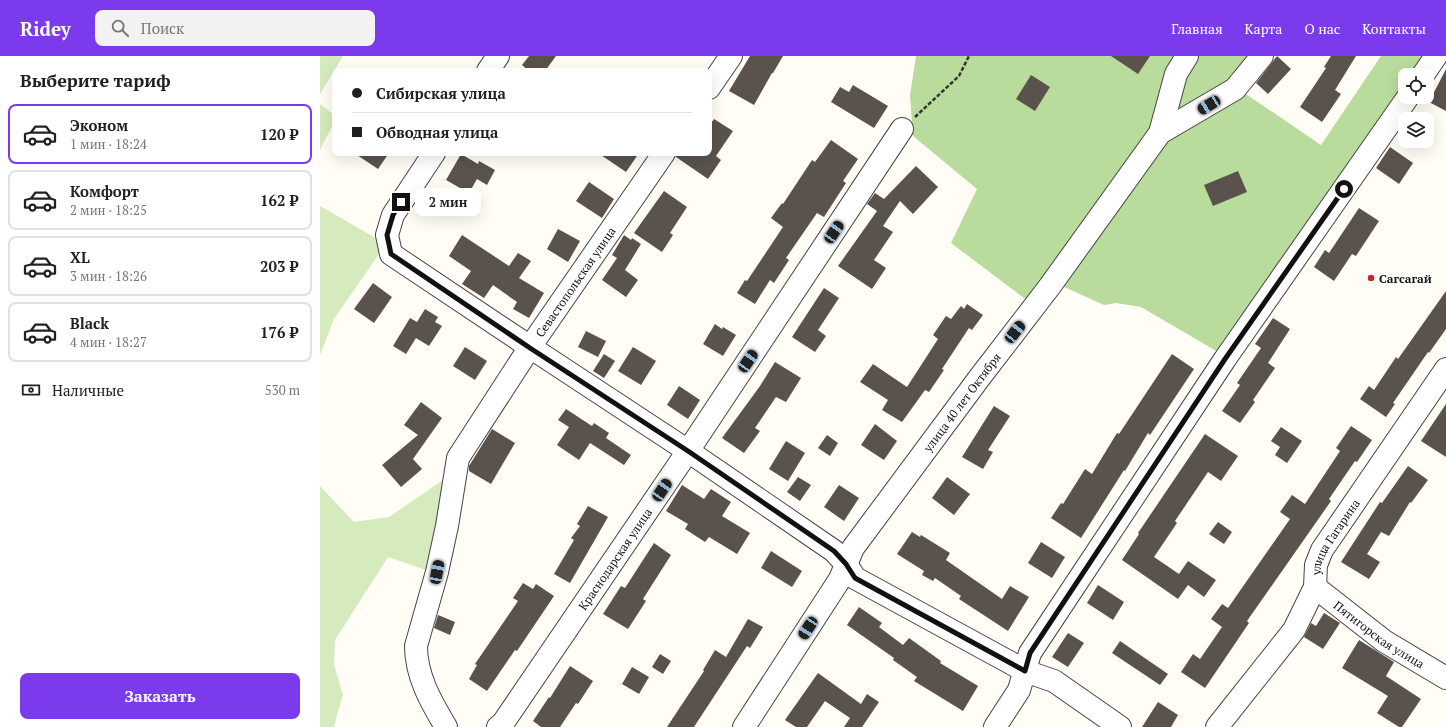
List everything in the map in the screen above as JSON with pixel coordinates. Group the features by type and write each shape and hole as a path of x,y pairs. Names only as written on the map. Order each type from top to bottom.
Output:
{"street":[{"path":"490,68 498,56"},
{"path":"712,84 731,56"},
{"path":"1160,133 1176,74 1188,56"},
{"name":"улица 40 лет Октября","path":"744,727 840,579 854,548 980,377 1050,286 1160,133 1235,89 1262,56"},
{"path":"1428,68 1436,56"},
{"path":"995,727 1019,690 1030,653 1225,359 1403,104"},
{"name":"Краснодарская улица","path":"498,727 508,717 688,451 902,129"},
{"path":"432,156 393,215 387,235 391,254 530,348 688,451 834,551 846,564 855,578 1025,671 1054,681 1120,727"},
{"name":"Севастопольская улица","path":"446,727 427,694 416,658 416,646 437,572 447,526 458,458 530,348 662,156"},
{"name":"улица Гагарина","path":"1217,727 1294,630 1315,586 1316,565 1322,550 1446,369"},
{"name":"Пятигорская улица","path":"1315,586 1384,641 1446,678"}],"path":[{"path":"902,129 959,76 969,56"}],"green space":[{"path":"320,56 343,56 336,68 332,68 332,74 320,94"},
{"path":"916,56 1254,56 1240,90 1321,145 1381,56 1428,56 1420,68 1398,68 1398,99 1218,352 1141,307 1116,303 1104,305 1062,286 1028,301 951,243 977,189 913,136 910,95"},
{"path":"320,104 332,114 332,126 320,150"},
{"path":"320,206 374,237 379,243 379,254 334,319 320,355"},
{"path":"443,480 438,529 429,571 388,557 335,640 334,665 343,695 334,727 320,727 320,486 354,522 389,517"}],"building":[{"path":"529,56 556,56 547,68 526,68 522,65"},
{"path":"750,56 783,56 754,105 729,91"},
{"path":"1111,56 1150,56 1138,74"},
{"path":"1277,56 1291,69 1268,94 1256,83"},
{"path":"1331,56 1356,56 1335,90 1341,94 1322,122 1300,107 1326,68 1324,67"},
{"path":"1446,69 1446,111 1433,104 1434,104 1434,92"},
{"path":"1031,75 1050,87 1035,111 1016,99"},
{"path":"853,85 888,106 874,128 831,102 840,87 849,92"},
{"path":"714,119 733,131 716,156 721,160 708,179 676,156 712,156 712,122"},
{"path":"831,140 858,159 843,181 846,183 824,217 817,213 786,258 789,260 774,283 770,280 755,304 737,293 745,280 747,281 783,227 771,218 782,203 783,204 812,160 815,162"},
{"path":"1390,147 1413,163 1399,184 1376,168"},
{"path":"358,156 387,156 378,169"},
{"path":"460,156 464,156 478,164 479,161 495,170 487,185 477,179 469,193 446,180"},
{"path":"602,156 637,156 626,172"},
{"path":"916,166 938,187 913,214 900,201 883,226 893,232 874,260 886,268 872,289 838,266 877,211 867,204 875,193 884,199"},
{"path":"1238,171 1247,192 1213,206 1204,185"},
{"path":"589,182 614,199 602,218 576,201"},
{"path":"664,191 687,207 670,233 673,235 662,252 634,233"},
{"path":"1359,208 1379,221 1356,256 1352,254 1334,281 1314,267 1325,250 1329,253"},
{"path":"558,229 580,241 568,262 547,249"},
{"path":"462,235 509,266 518,253 531,261 519,278 544,293 529,318 513,309 517,302 493,285 484,298 462,284 471,271 449,256"},
{"path":"624,235 641,244 625,270 638,280 626,297 602,280 617,258 612,255"},
{"path":"373,283 392,297 374,323 354,309"},
{"path":"824,288 839,298 818,330 826,336 815,352 792,337"},
{"path":"1446,291 1446,329 1429,353 1428,352 1393,403 1395,404 1386,417 1360,399 1369,386 1374,390 1396,357 1398,359"},
{"path":"967,304 983,315 972,330 969,328 929,392 925,390 902,422 882,410 888,400 860,382 873,364 907,387 938,339 933,335 946,316 951,319 961,306 964,309"},
{"path":"425,309 438,317 435,322 442,326 429,346 416,338 406,354 393,346 410,318 417,322"},
{"path":"1273,318 1290,329 1268,363 1275,368 1253,400 1255,402 1240,423 1222,411 1240,385 1237,383 1261,348 1255,344"},
{"path":"715,324 736,335 723,356 703,344"},
{"path":"586,331 606,341 598,357 578,347"},
{"path":"465,347 487,361 475,380 453,366"},
{"path":"633,347 656,361 641,385 618,371"},
{"path":"604,354 615,361 604,378 593,371"},
{"path":"1172,354 1194,369 1150,435 1148,433 1081,538 1051,518 1061,503 1063,504 1085,469 1092,474 1117,433 1119,434"},
{"path":"775,362 801,378 786,402 776,397 755,428 760,431 744,453 722,438 760,386"},
{"path":"679,386 700,400 688,419 667,405"},
{"path":"421,402 442,418 413,459 422,469 401,487 382,465 418,435 404,425"},
{"path":"1446,404 1446,457 1421,441"},
{"path":"994,406 1010,416 988,450 993,452 983,469 962,457"},
{"path":"566,409 592,426 594,423 609,433 606,438 631,455 624,465 590,443 579,460 557,445 569,427 558,420"},
{"path":"875,424 897,441 884,460 861,445"},
{"path":"1351,426 1372,440 1357,462 1355,461 1329,499 1331,501 1247,621 1249,623 1205,688 1181,672 1193,654 1200,659 1222,627 1211,619 1222,604 1228,608 1290,519 1280,512 1292,495 1305,504 1340,451 1336,448"},
{"path":"1281,427 1302,441 1287,463 1275,455 1280,447 1271,441"},
{"path":"492,429 515,443 491,484 469,471 469,466"},
{"path":"1205,434 1238,456 1221,481 1208,472 1175,521 1177,523 1154,557 1179,574 1188,561 1216,580 1204,597 1188,585 1178,599 1122,560 1139,534 1138,533"},
{"path":"827,435 838,443 830,456 818,448"},
{"path":"786,441 805,453 788,481 769,469"},
{"path":"1408,466 1428,480 1411,503 1410,502 1389,536 1381,532 1367,554 1380,562 1369,579 1341,562 1380,502 1382,503"},
{"path":"798,477 811,485 800,501 787,492"},
{"path":"947,477 970,494 954,515 932,498"},
{"path":"682,485 704,499 711,489 731,502 722,516 750,533 737,554 709,537 705,542 685,529 688,524 666,511"},
{"path":"839,485 859,498 844,521 824,507"},
{"path":"588,506 608,517 570,583 554,574 574,540 571,538 580,526 577,524"},
{"path":"1218,522 1232,532 1224,544 1209,534"},
{"path":"912,532 920,537 921,535 950,553 946,560 1002,599 1010,586 1029,597 1008,631 959,599 961,596 935,578 933,581 922,575 924,571 897,554"},
{"path":"1041,542 1065,557 1052,578 1028,563"},
{"path":"654,543 671,555 643,599 646,601 628,629 603,614 621,586 625,588"},
{"path":"771,551 802,571 792,587 761,568"},
{"path":"523,583 533,589 536,584 554,596 517,651 515,650 487,691 469,679 477,665 475,664 518,601 513,598"},
{"path":"1098,585 1124,602 1113,620 1087,603"},
{"path":"859,607 882,623 879,627 903,645 909,638 941,661 940,663 978,686 963,711 914,681 917,677 893,660 894,658 847,625"},
{"path":"1324,613 1340,623 1323,649 1304,637 1311,623 1316,626"},
{"path":"438,615 455,622 450,635 434,628"},
{"path":"748,619 763,627 750,648 747,646 694,727 667,727 704,671 703,670 715,650 726,657"},
{"path":"1068,633 1084,643 1068,667 1052,657"},
{"path":"1359,640 1394,662 1386,676 1421,699 1402,727 1399,727 1377,713 1388,696 1342,668"},
{"path":"1120,641 1168,674 1160,685 1112,653"},
{"path":"660,654 671,661 663,674 652,667"},
{"path":"570,666 593,681 578,704 576,703 560,727 541,727 533,721 549,697 550,698"},
{"path":"632,667 649,677 639,694 622,684"},
{"path":"818,673 861,704 867,694 879,702 862,727 844,727 850,718 825,701 807,727 796,727 785,720"},
{"path":"1158,702 1178,715 1171,727 1142,727"}],"place":[{"name":"Сагсагай","path":"1371,278"}],"route":[{"path":"401,202 393,215 387,235 391,254 530,348 688,451 834,551 846,564 855,578 1025,671 1030,653 1225,359 1344,189"}]}
